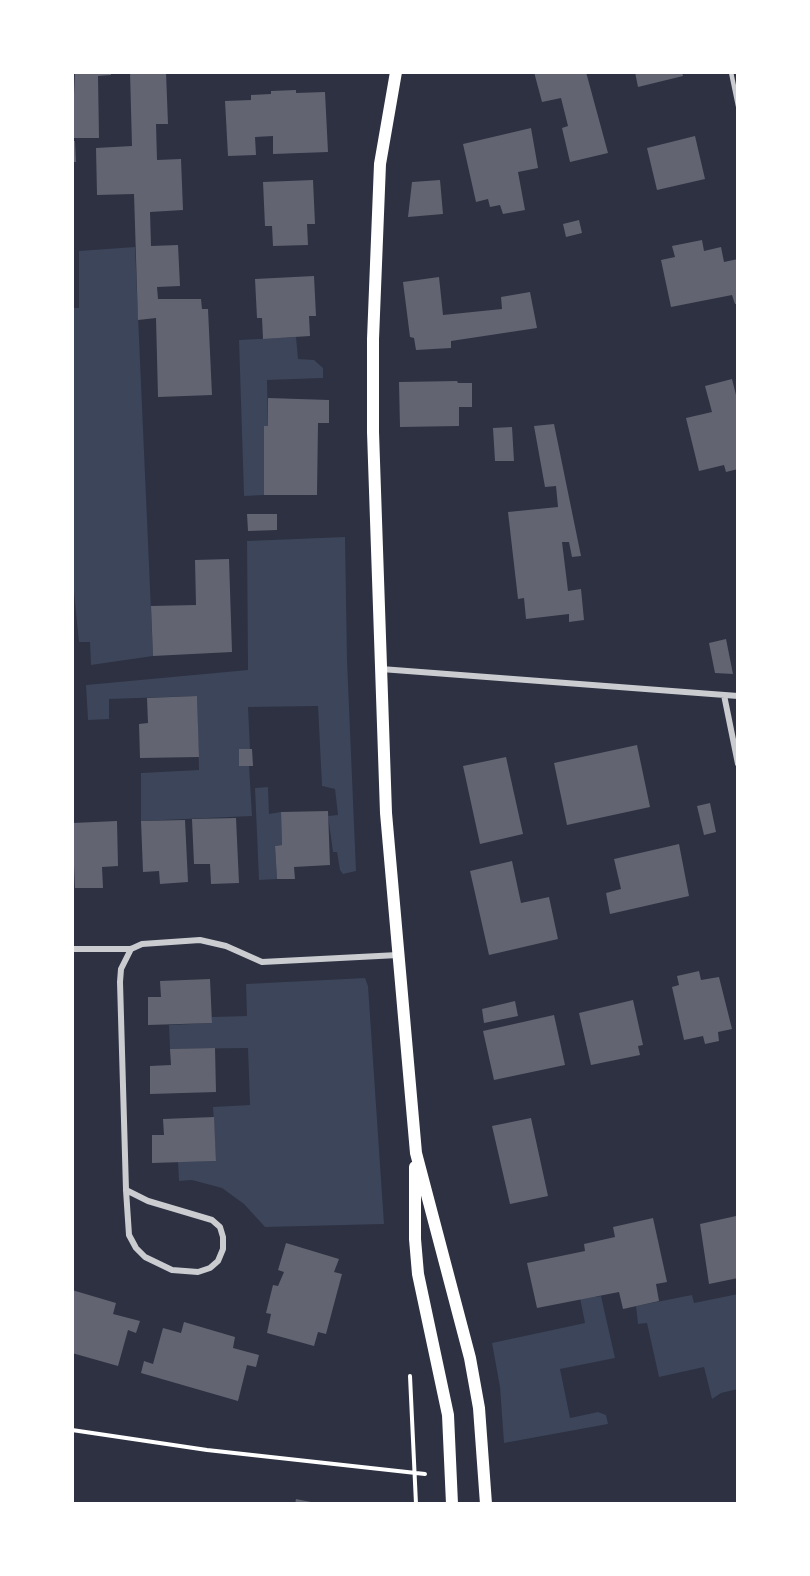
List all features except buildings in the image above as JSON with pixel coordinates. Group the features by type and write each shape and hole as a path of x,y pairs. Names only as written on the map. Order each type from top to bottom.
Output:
{"main road":[{"path":"396,72 380,164 375,258 373,432 380,669 386,813 416,1154 414,1187 418,1274 443,1383 452,1504"},
{"path":"416,1154 470,1358 479,1408 486,1504"}],"street":[{"path":"380,669 738,696"},
{"path":"724,695 738,764"},
{"path":"72,949 131,949 142,944 200,940 226,946 262,962 399,955"},
{"path":"126,1190 148,1201 212,1220 220,1227 223,1237 223,1249 218,1261 210,1268 185,1273 156,1264 145,1257 135,1248 129,1235 126,1190 120,982 121,969 131,949"}],"lane":[{"path":"730,72 738,106"}],"path":[{"path":"410,1368 416,1504"},
{"path":"72,1430 207,1450 451,1475"}],"shaded area":[{"path":"135,247 153,656 91,665 90,642 79,642 72,572 72,308 79,308 79,251"},
{"path":"296,337 298,359 314,360 323,368 323,378 267,380 268,426 264,427 264,495 244,496 239,340"},
{"path":"345,537 347,660 356,871 343,874 340,870 337,852 333,852 328,816 338,815 335,789 322,786 318,706 248,707 250,749 239,749 249,765 252,816 141,821 141,773 199,770 197,696 109,699 109,719 88,720 86,685 248,670 247,541"},
{"path":"268,787 269,814 281,812 282,845 275,846 277,879 259,880 255,788"},
{"path":"365,978 368,986 384,1224 265,1227 244,1204 222,1188 192,1180 179,1181 178,1162 216,1161 213,1107 250,1105 248,1048 170,1049 169,1025 212,1023 212,1017 247,1016 246,984"},
{"path":"738,1294 738,1389 721,1393 712,1399 704,1367 659,1377 647,1323 638,1324 636,1306 692,1295 694,1303"},
{"path":"595,1295 596,1297 601,1296 615,1358 560,1369 570,1418 598,1412 606,1415 608,1424 504,1443 500,1387 492,1343 585,1323 580,1298"}]}
